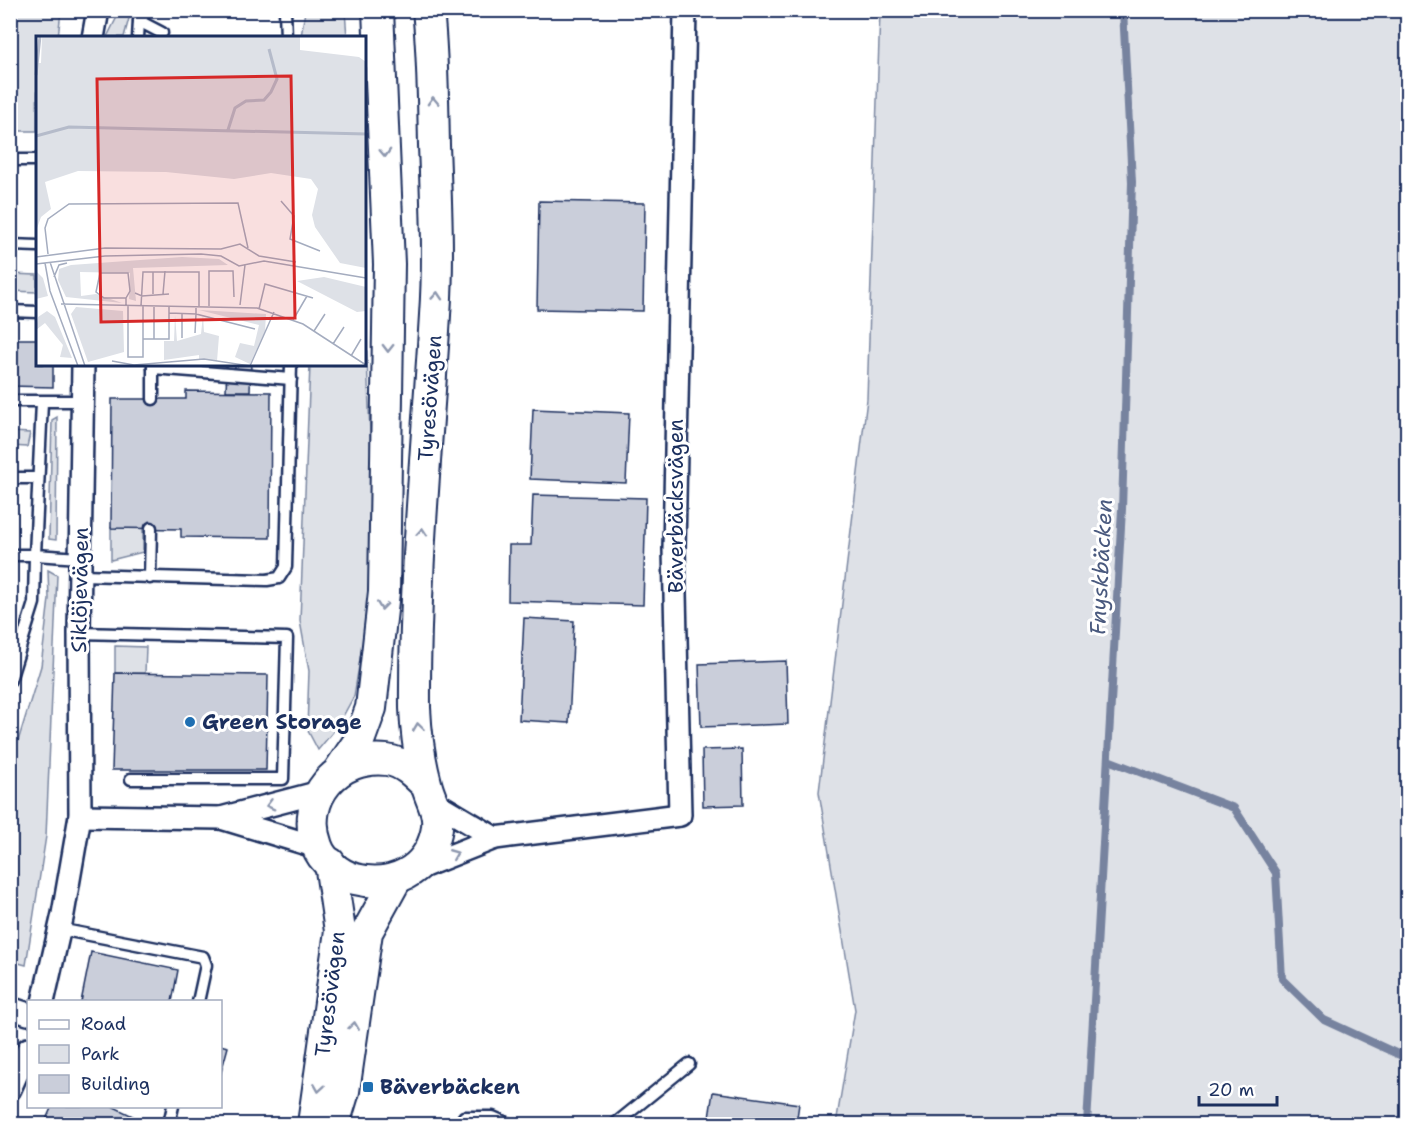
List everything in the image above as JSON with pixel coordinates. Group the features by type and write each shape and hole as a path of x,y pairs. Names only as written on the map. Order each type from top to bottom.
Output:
{"main road":[{"name":"Tyresövägen","path":"313,1125 340,931 324,855 313,824 320,792 340,769 359,741 371,708 384,592 389,264 378,10"},
{"name":"Tyresövägen","path":"334,1125 344,1091 368,932 404,875 429,852 436,834 431,794 415,711 418,598 438,267 428,10"},
{"path":"340,769 360,760 389,760 408,768 431,794"},
{"path":"324,855 347,877 374,884 404,875"}],"street":[{"path":"93,36 98,10"},
{"name":"Bäverbäcksvägen","path":"404,875 495,838 680,815 674,549 685,10"},
{"name":"Siklöjevägen","path":"43,1000 80,816 79,633 83,366"},
{"path":"80,816 220,818 320,792"},
{"path":"431,794 495,838"},
{"path":"220,818 324,855"},
{"path":"10,1008 27,1014"},
{"path":"10,1089 27,1051"}],"lane":[{"path":"138,36 139,21 147,10"},
{"path":"285,10 286,36"},
{"path":"139,21 162,33"},
{"path":"10,160 36,160"},
{"path":"10,245 36,246"},
{"path":"10,311 36,312"},
{"path":"153,399 153,366 291,379"},
{"path":"10,555 35,555 80,567 150,578 279,578 286,567 291,366"},
{"path":"10,401 83,401"},
{"path":"10,680 34,603 42,402"},
{"path":"10,478 38,478"},
{"path":"150,578 151,528"},
{"path":"79,633 287,638 283,779 131,779"},
{"path":"59,929 203,957 206,965 198,1000"},
{"path":"615,1125 689,1064"},
{"path":"169,1125 173,1108"},
{"path":"459,1125 464,1117 493,1117 509,1125"}],"green space":[{"path":"11,10 61,11 58,36 36,36 36,131 11,131"},
{"path":"120,11 131,11 124,36 108,36"},
{"path":"305,11 345,11 347,36 301,36"},
{"path":"880,11 1407,11 1407,1124 836,1124 855,1010 819,792 867,399"},
{"path":"11,274 36,275 36,292 11,291"},
{"path":"366,332 372,484 372,587 354,696 337,727 318,750 307,729 309,671 300,621 310,366 366,366"},
{"path":"57,417 56,540 49,539 52,420"},
{"path":"11,432 30,433 27,447 11,446"},
{"path":"111,528 143,528 143,552 111,560"},
{"path":"48,570 57,575 46,836 26,965 11,961 11,764 41,666 49,599"},
{"path":"115,646 146,647 145,673 115,673"}],"building":[{"path":"539,201 645,203 643,311 537,309"},
{"path":"10,339 36,339 36,366 53,366 53,387 10,386"},
{"path":"195,366 251,366 250,391 226,391 227,367"},
{"path":"186,391 271,392 270,538 181,537 181,529 111,528 112,399 186,399"},
{"path":"533,409 629,413 626,483 530,479"},
{"path":"533,495 646,498 643,605 508,601 509,545 531,545"},
{"path":"524,618 574,621 569,723 519,720"},
{"path":"786,661 788,724 701,727 699,664"},
{"name":"Green Storage","path":"115,673 268,675 266,770 112,770"},
{"path":"742,749 743,805 703,806 702,750"},
{"path":"91,952 178,970 172,1000 81,1000"},
{"path":"222,1046 228,1047 222,1069"},
{"path":"713,1092 799,1104 796,1124 708,1124"},
{"path":"51,1108 116,1108 137,1118 134,1124 44,1124"}],"waterway":[{"name":"Fnyskbäcken","path":"1087,1124 1122,509 1132,182 1123,10"},
{"path":"1108,760 1234,808 1276,873 1282,979 1324,1020 1402,1056 1408,1054"}],"place":[{"name":"Green Storage","path":"190,722"},
{"name":"Bäverbäcken","path":"368,1087"}]}
